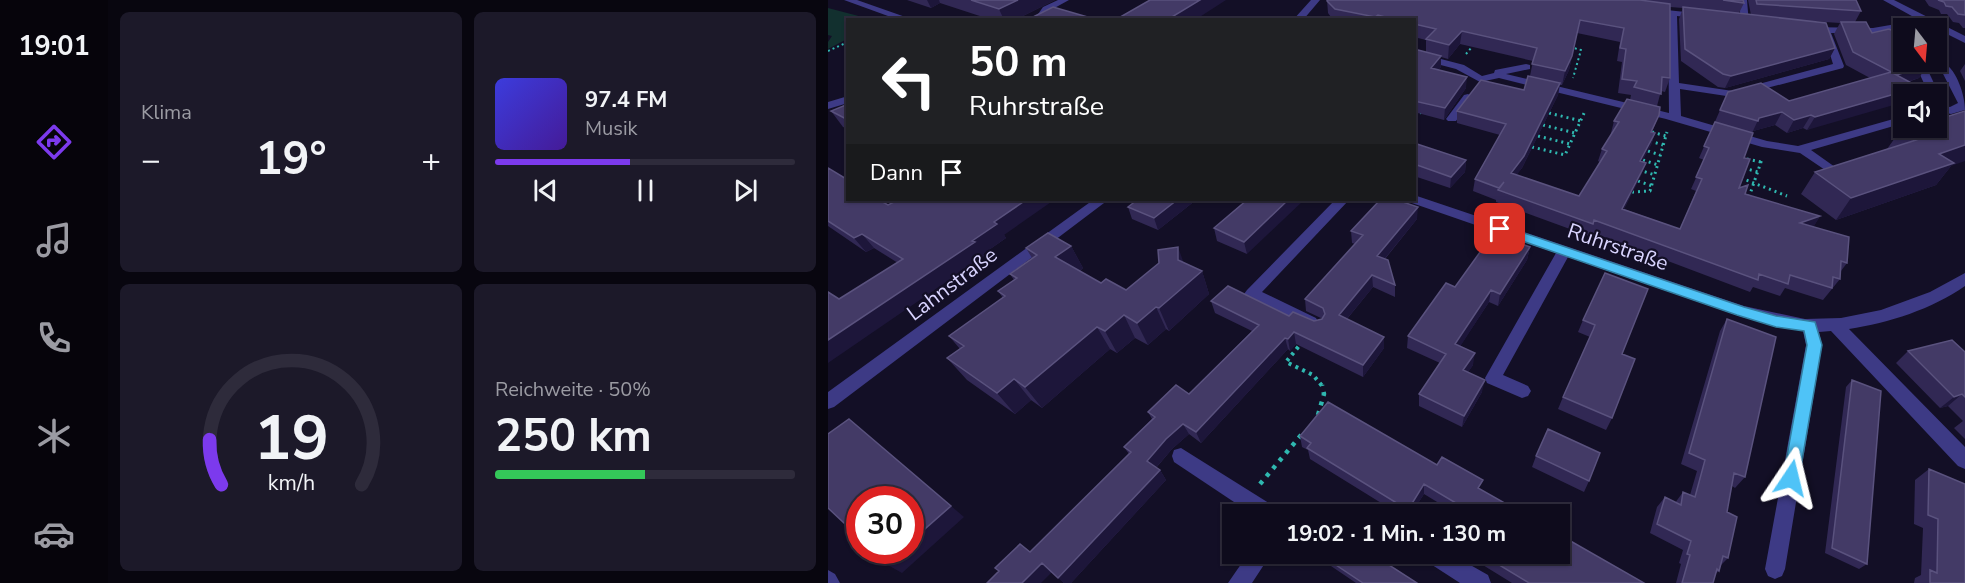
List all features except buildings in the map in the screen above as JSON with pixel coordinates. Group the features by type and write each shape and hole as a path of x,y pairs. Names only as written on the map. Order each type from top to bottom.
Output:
{"street":[{"path":"848,0 904,18"},
{"path":"1039,18 1046,9 1065,0"},
{"path":"1299,18 1316,0"},
{"path":"1743,0 1746,22"},
{"path":"1887,0 1922,18"},
{"path":"1636,8 1714,18"},
{"path":"1672,13 1673,117"},
{"path":"1735,20 1757,23"},
{"path":"1802,28 1826,31 1873,31 1893,27"},
{"path":"1674,85 1732,94 1839,66 1826,31"},
{"path":"1947,31 1965,40"},
{"path":"1416,56 1460,67 1480,79 1499,75 1673,117 1766,144 1802,149 1893,122"},
{"path":"1452,119 1480,79 1498,72 1526,67"},
{"path":"1947,72 1963,103 1962,106 1951,111 1947,110"},
{"path":"828,106 846,100"},
{"path":"1802,149 1831,170"},
{"name":"Ruhrstraße","path":"1416,200 1564,252 1776,322 1810,326 1836,326 1861,322 1924,302 1954,287 1965,278"},
{"name":"Lahnstraße","path":"828,402 1100,201"},
{"path":"1317,325 1252,294 1341,201"},
{"path":"1522,391 1493,378 1564,252"},
{"path":"1775,569 1812,365 1814,345 1810,326"},
{"path":"1836,326 1965,460"},
{"path":"1181,456 1252,504"},
{"path":"1239,583 1253,564"},
{"path":"1449,564 1480,583"}],"path":[{"path":"828,51 846,43"},
{"path":"1561,45 1581,50 1569,91"},
{"path":"1466,55 1472,47"},
{"path":"1532,147 1565,155 1592,97"},
{"path":"1416,114 1422,114 1427,108 1420,107"},
{"path":"1549,113 1581,121"},
{"path":"1632,192 1650,191 1673,117"},
{"path":"1543,125 1575,133"},
{"path":"1652,132 1666,136"},
{"path":"1538,136 1570,144"},
{"path":"1648,140 1663,145"},
{"path":"1747,202 1766,144"},
{"path":"1648,151 1660,155"},
{"path":"1742,157 1761,162"},
{"path":"1643,160 1658,165"},
{"path":"1739,166 1758,172"},
{"path":"1638,169 1655,175"},
{"path":"1741,178 1787,196"},
{"path":"1638,181 1652,186"},
{"path":"1744,190 1750,192"},
{"path":"1312,423 1319,414 1325,399 1324,387 1317,376 1286,362 1317,325"},
{"path":"1246,500 1304,431"}],"green space":[{"path":"828,8 866,18 846,18 846,40 828,49 828,42 832,36 828,35"}],"route":[{"path":"1500,229 1776,322 1810,326 1814,345 1812,365 1791,478"}]}
